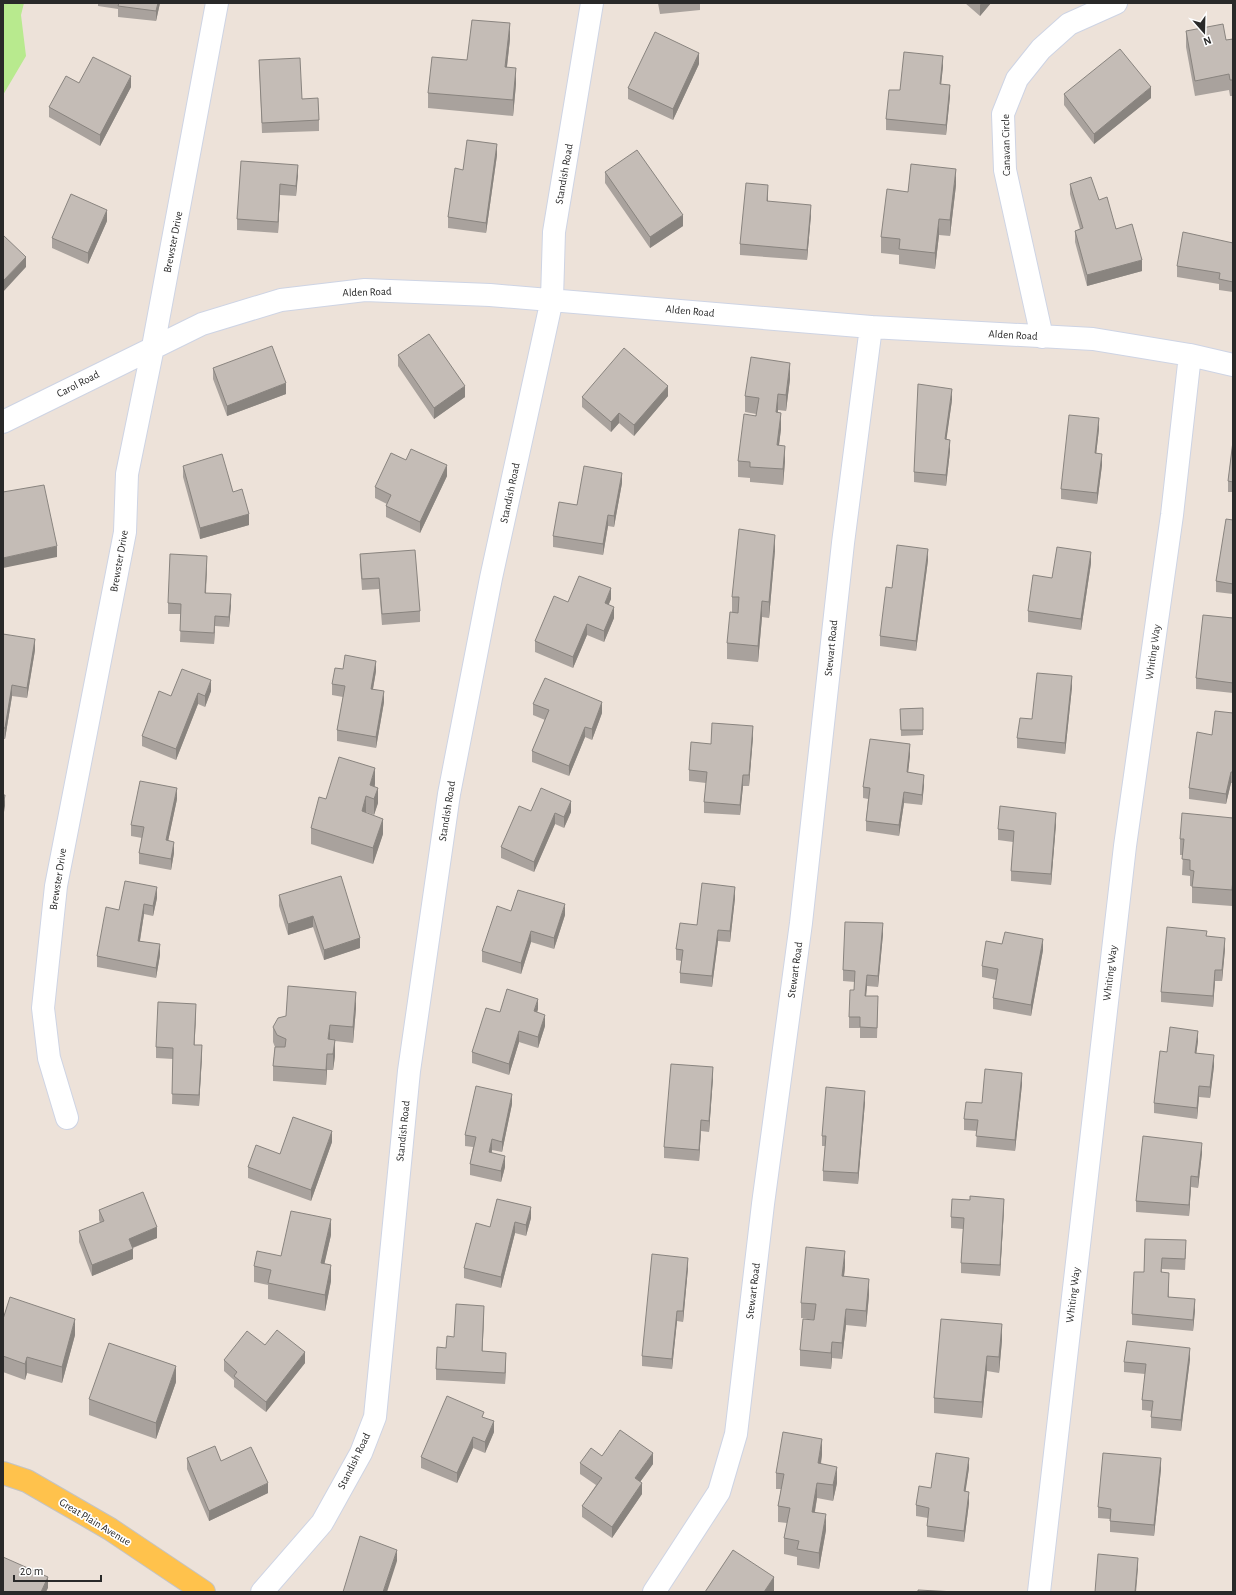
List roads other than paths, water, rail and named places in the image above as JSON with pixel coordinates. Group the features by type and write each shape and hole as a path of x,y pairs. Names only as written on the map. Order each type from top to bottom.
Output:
{"main road":[{"name":"Great Plain Avenue","path":"3,1473 27,1481 110,1529 204,1592"}],"street":[{"name":"Brewster Drive","path":"67,1118 50,1058 43,1008 56,886 125,532 127,474 153,347 217,3"},
{"name":"Standish Road","path":"262,1592 322,1523 361,1453 375,1417 409,1070 449,794 491,578 552,299 554,232 592,3"},
{"name":"Canavan Circle","path":"1042,337 1005,170 1003,114 1017,79 1041,49 1069,24 1116,3"},
{"name":"Alden Road","path":"153,347 202,324 281,300 365,290 552,299 871,327 1093,339 1190,355 1233,365"},
{"name":"Stewart Road","path":"654,1592 719,1492 736,1434 763,1204 802,922 843,543 871,327"},
{"name":"Carol Road","path":"3,422 153,347"},
{"name":"Whiting Way","path":"1039,1592 1125,846 1172,515 1190,355"}]}
